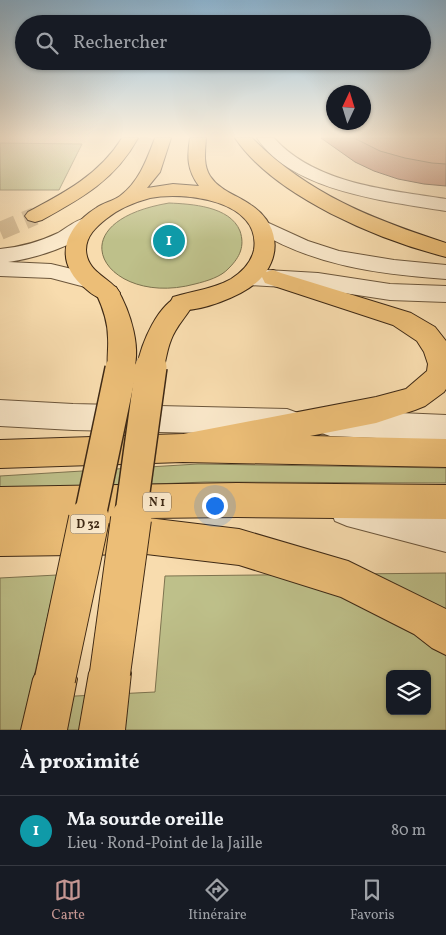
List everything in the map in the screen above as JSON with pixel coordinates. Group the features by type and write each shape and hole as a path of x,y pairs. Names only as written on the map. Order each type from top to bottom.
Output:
{"main road":[{"path":"35,216 74,195 104,172"},
{"path":"127,199 151,172"},
{"path":"183,448 376,410 415,398 434,384 440,374 442,364 437,349 426,334 402,319 261,278 258,268 263,258 266,242 262,226 252,214 220,196 204,182 197,172"},
{"path":"280,172 341,212 377,228 446,250"},
{"path":"99,286 78,264 76,254 77,240 86,224 108,207 150,192 198,191 220,196"},
{"name":"D 32","path":"44,730 54,679 136,368 155,345 170,316 182,303 210,297 261,278"},
{"name":"D 32","path":"99,286 118,311 123,344 136,368 110,673 102,730"},
{"path":"0,454 183,448 446,453"},
{"name":"N 1","path":"0,504 237,500 446,502"},
{"path":"0,538 146,536 239,547 348,580 428,620 446,634"}],"street":[{"path":"314,172 326,178 379,193 446,204"},
{"path":"0,256 44,247 70,236 86,224"},
{"path":"262,226 307,249 392,268 446,272"},
{"path":"0,269 51,271 99,286"},
{"path":"261,278 318,281 390,292 439,296"},
{"path":"0,413 73,417 446,428"},
{"path":"314,501 446,534"}],"green space":[{"path":"0,172 68,172 59,190 0,190"},
{"path":"169,203 188,204 219,211 235,223 240,231 242,246 236,260 226,271 200,283 164,288 137,284 117,274 105,260 102,244 111,227 133,213"},
{"path":"198,464 446,468 446,483 205,482 0,490 0,476"},
{"path":"446,573 446,730 48,730 56,697 155,692 165,576"},
{"path":"57,575 22,730 0,730 0,578"}],"tunnel":[{"path":"0,231 35,216"}],"place":[{"name":"Ma sourde oreille","path":"169,241"}]}
